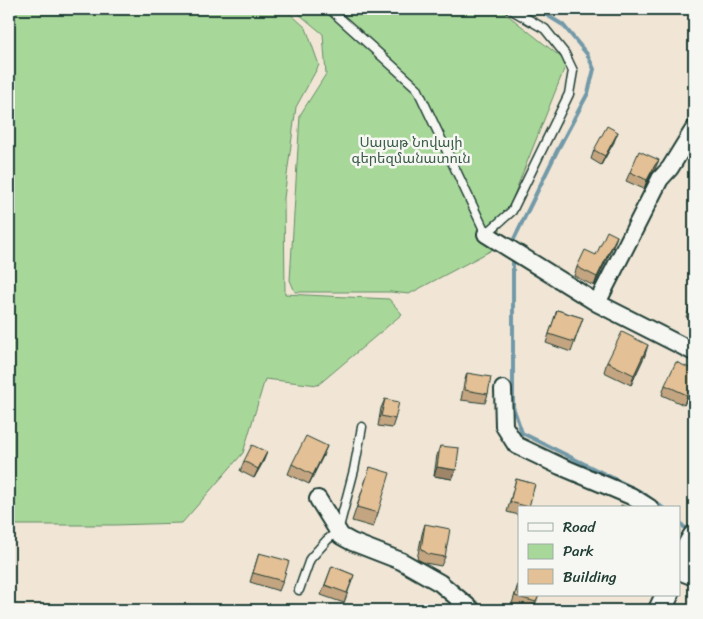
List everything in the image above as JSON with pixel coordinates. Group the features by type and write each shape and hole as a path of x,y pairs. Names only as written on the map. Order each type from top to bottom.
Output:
{"main road":[{"path":"660,610 667,596"}],"street":[{"path":"597,303 660,179 670,168 694,129"},
{"path":"486,234 597,303 694,352"},
{"path":"503,389 504,426 516,445 631,496 647,506"},
{"path":"318,498 341,536 401,561 440,583 472,610"},
{"path":"684,554 694,576"}],"lane":[{"path":"332,9 417,88 486,234 512,211 569,94 573,71 565,54 545,29 510,9"},
{"path":"299,590 310,559 338,531 354,470 362,427"}],"green space":[{"path":"9,9 285,9 306,28 319,65 296,107 284,198 285,294 389,299 402,314 318,385 265,379 243,453 182,523 9,525"},
{"name":"Սայաթ Նովայի գերեզմանատուն","path":"293,9 500,9 567,62 492,250 409,294 391,292 295,292 290,280 300,115 326,74 323,34"}],"building":[{"path":"607,126 618,132 605,156 594,150"},
{"path":"639,151 659,160 647,180 630,172"},
{"path":"607,231 617,236 597,277 577,267 585,250 596,255"},
{"path":"694,298 694,310 690,307"},
{"path":"557,310 583,318 574,342 549,334"},
{"path":"622,332 648,345 634,375 607,362"},
{"path":"676,362 694,370 694,380 687,395 665,385"},
{"path":"467,373 491,377 488,394 465,390"},
{"path":"385,399 399,402 395,419 381,416"},
{"path":"306,436 327,446 313,475 292,464"},
{"path":"252,445 267,452 258,469 244,461"},
{"path":"440,446 459,448 456,470 437,467"},
{"path":"370,467 390,473 378,513 357,507"},
{"path":"516,479 535,484 529,506 510,502"},
{"path":"425,524 450,529 445,557 428,554 421,549"},
{"path":"259,553 289,561 283,581 253,573"},
{"path":"332,566 354,575 347,593 325,585"},
{"path":"518,586 518,596 539,596 536,602 515,596"},
{"path":"178,605 202,609 202,610 178,610"}],"waterway":[{"path":"514,239 588,93 594,69 587,54 563,25 537,9"},
{"path":"513,259 513,407 522,433 643,493 660,506"},
{"path":"680,523 685,528"}]}
